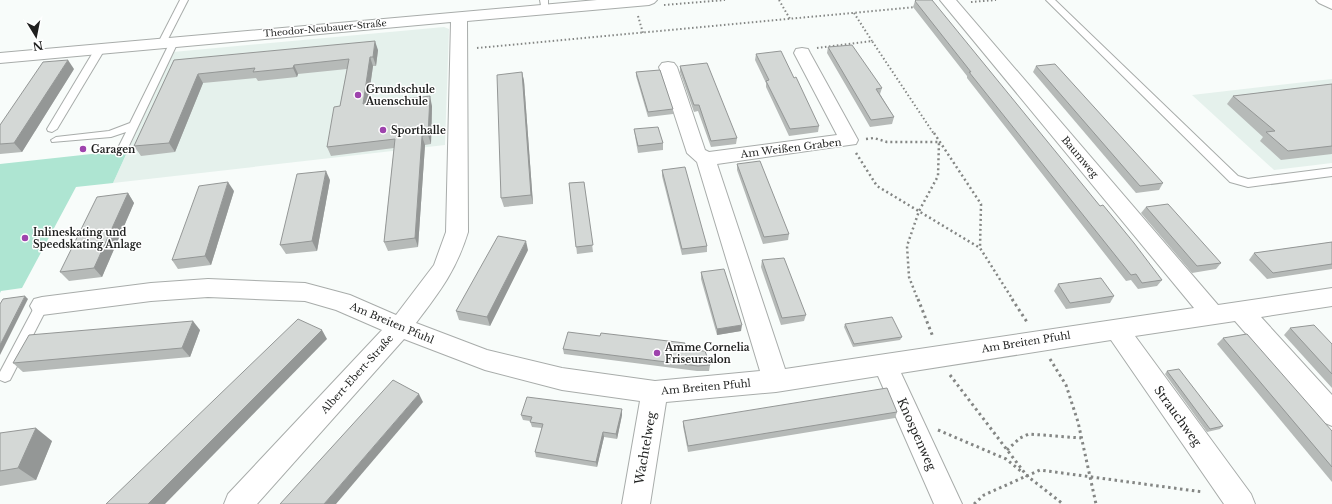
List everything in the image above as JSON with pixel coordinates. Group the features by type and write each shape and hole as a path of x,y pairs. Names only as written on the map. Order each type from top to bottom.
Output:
{"street":[{"name":"Theodor-Neubauer-Straße","path":"0,58 459,16 545,4 650,0"},
{"path":"1324,0 1332,4"},
{"name":"Baumweg","path":"950,2 1212,314"},
{"name":"Albert-Ebert-Straße","path":"238,504 400,327 443,270 457,232 459,16"},
{"name":"Am Weißen Graben","path":"706,158 848,140 802,52"},
{"path":"668,67 697,153 706,158 776,380"},
{"name":"Am Breiten Pfuhl","path":"42,306 151,292 208,288 305,292 342,302 400,327 485,360 562,379 655,392 776,380 1332,297"},
{"path":"1240,310 1332,414"},
{"name":"Strauchweg","path":"1116,329 1238,500"},
{"name":"Knospenweg","path":"885,364 948,504"},
{"name":"Wachtelweg","path":"636,504 655,392"}],"lane":[{"path":"122,150 168,43 184,0"},
{"path":"1050,0 1234,179 1248,183 1332,172"},
{"path":"52,129 100,49"},
{"path":"56,140 111,134 134,125"},
{"path":"5,376 42,306"}],"path":[{"path":"779,0 790,19"},
{"path":"459,50 854,13 950,2 996,0"},
{"path":"854,13 981,204 980,248"},
{"path":"802,52 812,49 872,41"},
{"path":"939,142 887,142 874,138 848,140 877,186 980,248 1066,385 1081,438 1096,504"},
{"path":"939,142 938,176 919,211 907,246 909,277 935,342 937,356 1027,476"},
{"path":"910,418 1006,459 1063,504"},
{"path":"1007,450 1020,438 1029,434 1081,438"},
{"path":"974,504 984,496 1040,470 1238,500"}],"shaded area":[{"name":"Grundschule Auenschule","path":"444,27 449,29 445,145 113,183 173,52"},
{"path":"1332,79 1332,163 1274,170 1192,95"}],"green space":[{"name":"Inlineskating und Speedskating Anlage","path":"128,150 113,183 76,187 22,288 1,291 0,293 0,164"}],"building":[{"path":"932,0 1100,206 1103,205 1162,280 1142,283 1136,274 1131,275 969,72 971,72 915,1"},
{"path":"375,41 373,57 370,57 363,104 430,96 428,135 422,136 415,238 384,242 395,139 327,147 334,107 340,106 349,59 294,65 293,68 253,72 255,68 198,74 169,143 134,146 174,60"},
{"path":"852,45 882,88 876,89 894,117 871,120 828,47"},
{"path":"781,51 794,78 796,77 819,126 790,129 766,81 769,80 756,54"},
{"path":"68,60 14,143 0,144 0,125 43,62"},
{"path":"707,63 737,138 711,141 699,105 694,105 680,66"},
{"path":"1055,64 1163,183 1140,186 1036,66"},
{"path":"660,70 673,109 648,112 636,72"},
{"path":"522,72 531,195 501,198 497,75"},
{"path":"1332,84 1332,146 1288,151 1266,132 1275,131 1233,96"},
{"path":"658,127 663,143 638,146 634,129"},
{"path":"760,161 789,234 764,237 737,164"},
{"path":"685,167 707,246 682,249 662,170"},
{"path":"326,171 312,241 280,245 297,174"},
{"path":"228,182 205,256 172,260 199,186"},
{"path":"584,182 593,245 576,247 569,183"},
{"path":"128,193 94,268 60,272 97,197"},
{"path":"1168,204 1221,263 1197,266 1146,207"},
{"path":"498,236 526,241 487,317 456,311"},
{"path":"1332,242 1332,264 1273,273 1254,253"},
{"path":"784,258 806,315 782,318 762,260"},
{"path":"724,269 742,325 717,329 701,272"},
{"path":"1101,278 1114,296 1070,303 1058,284"},
{"path":"25,296 0,345 0,304 3,299"},
{"path":"892,317 902,337 854,344 845,324"},
{"path":"298,319 322,330 148,504 106,504"},
{"path":"193,321 182,348 13,363 29,335"},
{"path":"1314,325 1332,344 1332,374 1290,328"},
{"path":"568,332 600,336 601,333 685,343 684,350 705,351 710,365 698,366 563,349"},
{"path":"1247,334 1332,431 1332,467 1223,338"},
{"path":"1179,369 1223,426 1210,429 1167,371"},
{"path":"393,380 419,394 324,504 280,504"},
{"path":"887,388 897,412 688,446 683,421"},
{"path":"527,397 622,409 616,434 603,432 596,462 535,452 543,424 530,422 532,417 521,415"},
{"path":"36,428 18,468 0,471 0,433"}],"place":[{"name":"Grundschule Auenschule","path":"358,95"},
{"name":"Sporthalle","path":"383,130"},
{"name":"Garagen","path":"83,149"},
{"name":"Inlineskating und Speedskating Anlage","path":"25,238"},
{"name":"Amme Cornelia Friseursalon","path":"657,353"}]}
